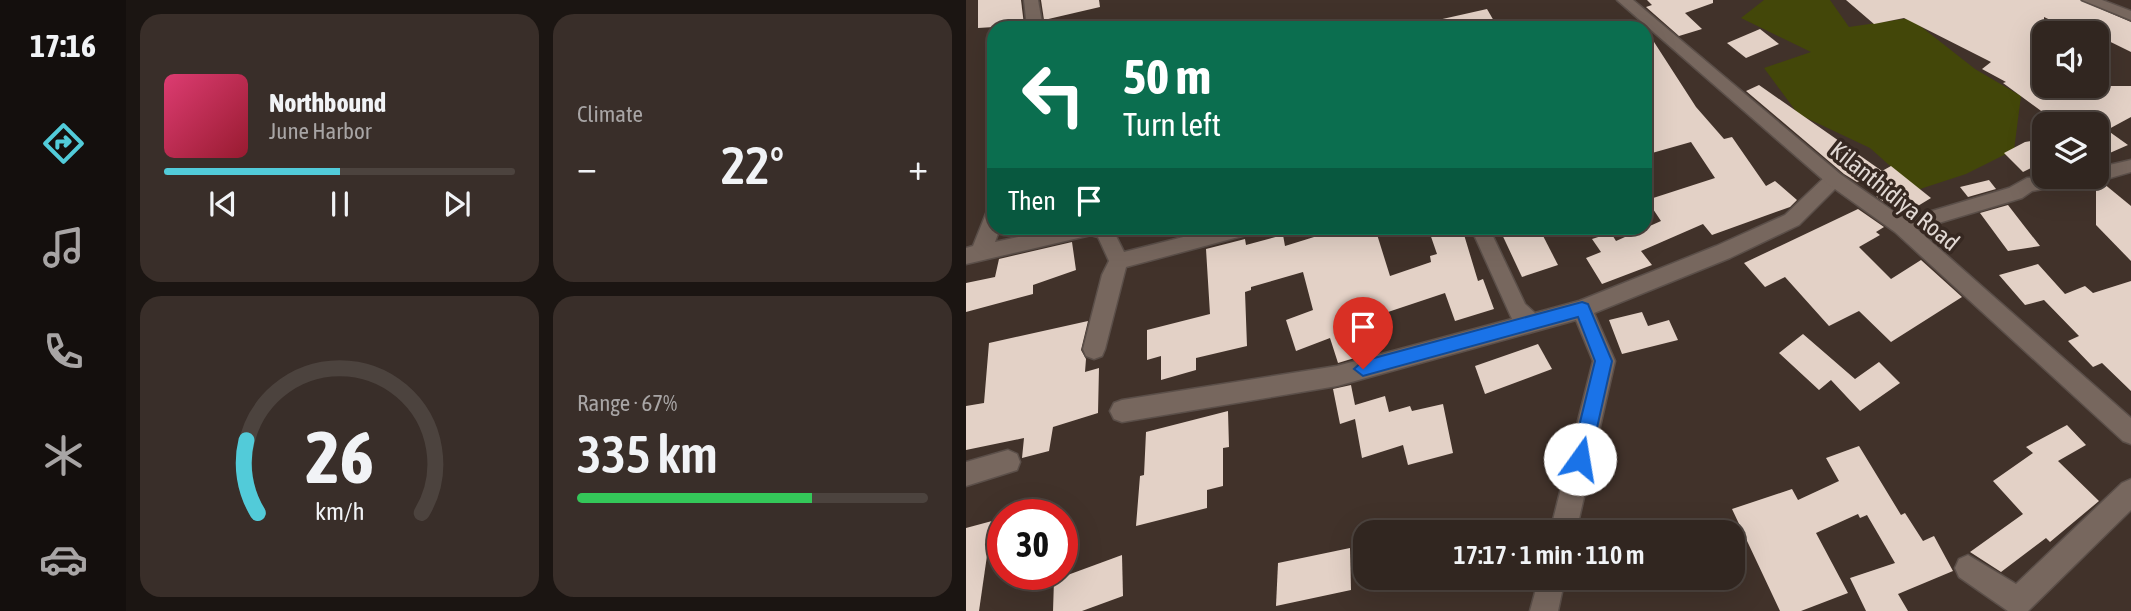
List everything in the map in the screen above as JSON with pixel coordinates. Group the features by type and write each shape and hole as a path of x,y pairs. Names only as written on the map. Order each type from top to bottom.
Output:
{"street":[{"path":"1031,0 1034,21"},
{"name":"Kilanthidiya Road","path":"1625,0 1650,21"},
{"path":"2089,0 2131,16"},
{"name":"Kilanthidiya Road","path":"1652,23 1834,179 1902,228 2131,433"},
{"path":"2109,172 2131,166"},
{"path":"1122,411 1336,376 1582,309 1723,252 1792,219 1834,179"},
{"path":"1902,228 2015,193 2032,184"},
{"path":"974,254 987,229"},
{"path":"974,254 1060,235"},
{"path":"1106,235 1119,261"},
{"path":"1094,349 1112,275 1119,261 1219,235"},
{"path":"1483,235 1517,310 1532,323"},
{"path":"1566,520 1604,361 1582,309"},
{"path":"966,474 1008,462"},
{"path":"1968,568 2018,601 2131,492"},
{"path":"1544,611 1549,590"}],"shaded area":[{"path":"1764,0 1830,0 1849,27 1910,18 1975,69 2021,96 2014,150 1966,174 1917,190 1870,148 1798,114 1764,68 1811,52 1741,18"}],"building":[{"path":"978,0 1021,0 1024,21 987,21 987,27 978,28"},
{"path":"1041,0 1099,0 1100,7 1044,20"},
{"path":"1647,0 1713,0 1713,3 1685,13 1702,29 1679,36 1646,7 1652,5"},
{"path":"1846,0 2080,0 2131,22 2131,52 2109,41 2109,21 2052,21 2044,17 2044,21 2032,21 2032,98 2109,98 2109,86 2131,86 2131,117 2109,129 2109,112 2043,112 2003,83 2006,82 1982,69 1991,62 1904,18 1874,24"},
{"path":"1487,9 1494,21 1438,21"},
{"path":"1760,29 1779,44 1746,58 1727,43"},
{"path":"1652,39 1696,107 1724,139 1732,137 1766,186 1775,181 1797,200 1790,207 1712,235 1703,224 1641,251 1652,265 1602,284 1586,258 1601,252 1592,239 1612,235 1616,241 1630,235 1652,235 1652,225 1661,221 1652,208 1652,198 1715,178 1691,142 1652,153"},
{"path":"1759,85 1882,171 1891,166 1931,198 1903,215 1877,197 1869,178 1857,182 1844,174 1746,91"},
{"path":"2109,131 2128,145 2109,153"},
{"path":"2032,141 2032,168 2023,172 2004,153"},
{"path":"1989,180 1996,189 1968,197 1960,187"},
{"path":"2109,188 2131,206 2131,261 2096,225 2096,189"},
{"path":"2008,205 2040,246 2008,251 1980,213"},
{"path":"1858,209 1884,227 1876,232 1880,235 1859,247 1891,279 1921,260 1962,297 1891,342 1859,311 1829,326 1785,277 1765,287 1744,263"},
{"path":"1283,235 1285,246 1321,235 1377,235 1390,276 1431,262 1430,256 1437,254 1430,235 1464,235 1478,281 1483,279 1494,309 1455,321 1445,293 1361,321 1371,353 1338,363 1330,338 1296,351 1286,320 1313,310 1303,272 1251,287 1251,290 1245,292 1247,346 1196,358 1196,370 1161,380 1161,356 1147,360 1147,330 1210,314 1206,249 1245,239 1246,245"},
{"path":"1502,235 1543,235 1558,265 1522,277"},
{"path":"1072,242 1076,270 1033,285 1033,294 966,312 966,283 995,277 999,259"},
{"path":"2038,264 2065,294 2085,286 2093,293 2131,281 2131,391 2102,363 2093,367 2068,341 2079,336 2044,300 2025,305 1999,275"},
{"path":"1642,312 1648,326 1669,320 1678,340 1622,354 1609,320"},
{"path":"1088,321 1081,350 1086,359 1085,372 1099,368 1098,413 1053,427 1049,451 1022,458 1024,438 966,450 966,406 984,403 989,343"},
{"path":"1803,334 1855,379 1879,362 1900,383 1860,411 1831,380 1819,390 1779,353"},
{"path":"1538,344 1552,369 1485,394 1475,366"},
{"path":"1351,385 1355,405 1385,396 1389,412 1410,406 1412,411 1443,404 1453,453 1408,465 1403,445 1362,458 1355,419 1340,424 1333,389"},
{"path":"1228,411 1229,447 1223,448 1223,486 1207,490 1207,508 1136,526 1140,476 1144,475 1146,432"},
{"path":"2067,425 2086,445 2058,461 2099,501 2050,542 2046,538 2001,572 1970,552 2023,514 1993,481 2033,453 2026,447"},
{"path":"1859,446 1901,515 1905,513 1923,541 1934,536 1953,571 1898,594 1908,611 1866,611 1850,578 1895,563 1867,515 1860,518 1858,514 1816,533 1848,593 1801,611 1780,611 1745,537 1745,520 1737,520 1732,509 1792,489 1798,500 1839,481 1826,458"},
{"path":"987,522 987,556 979,611 966,611 966,528"},
{"path":"1350,548 1351,590 1276,606 1278,563"},
{"path":"1122,555 1123,596 1082,611 1053,611 1054,590 1078,590 1078,571"}],"route":[{"path":"1363,369 1582,309 1591,324 1604,361 1580,459"}]}
